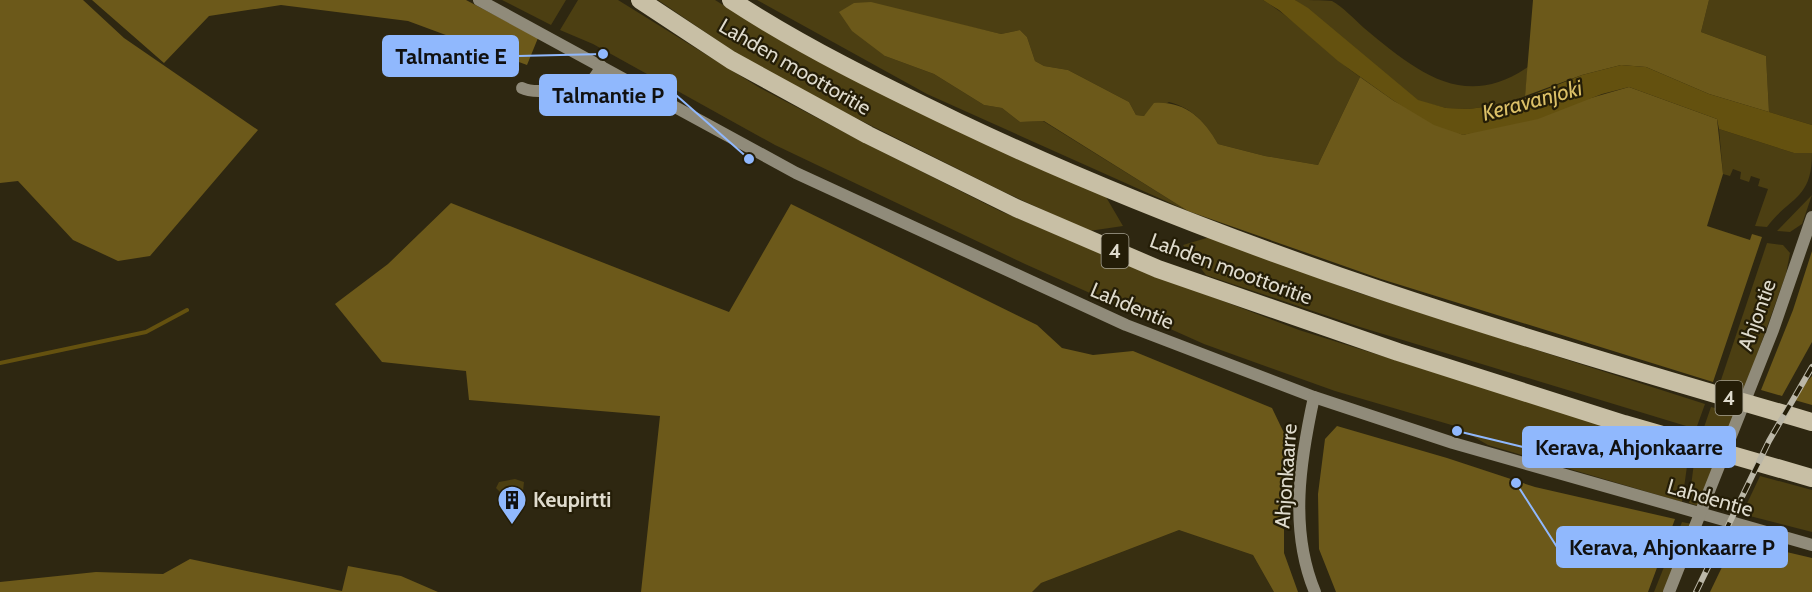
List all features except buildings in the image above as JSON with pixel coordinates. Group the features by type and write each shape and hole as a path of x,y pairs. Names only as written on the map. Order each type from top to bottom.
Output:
{"highway":[{"name":"Lahden moottoritie","path":"640,0 731,60 849,125 1038,218 1169,273 1398,352 1624,424 1810,477"},
{"name":"Lahden moottoritie","path":"731,0 892,90 1038,160 1146,205 1413,301 1645,374 1812,422"}],"main road":[{"name":"Lahdentie","path":"479,0 796,172 1058,295 1222,364 1453,443 1812,545"},
{"path":"522,88 534,93 578,86 592,80 601,66"},
{"name":"Ahjontie","path":"1669,592 1773,330 1812,217"},
{"name":"Ahjonkaarre","path":"1314,397 1304,440 1299,512 1304,558 1315,592"}],"shaded area":[{"path":"0,0 83,0 124,38 258,130 150,256 118,261 73,240 18,181 0,183"},
{"path":"92,0 466,0 538,38 527,65 408,21 281,5 209,16 164,63"},
{"path":"502,0 566,0 551,25"},
{"path":"578,0 618,0 760,88 861,141 1000,211 1134,267 1299,330 1689,452 1682,502 1488,445 1455,426 1335,391 1204,344 1025,264 775,145 593,44 560,30"},
{"path":"658,0 715,0 762,29 1106,197 1123,226 1089,231 1002,191 844,112 739,55"},
{"path":"757,0 1263,0 1276,8 1360,77 1318,165 1265,156 1218,144 1198,118 1185,108 1169,102 1144,116 1136,115 1129,102 1068,70 1044,66 1035,61 1027,37 1020,30 1001,34 906,12 885,56 934,74 984,105 1002,108 1020,122 1043,121 1188,211 927,94"},
{"path":"1295,0 1332,1 1421,71 1461,86 1482,86 1504,80 1528,67 1525,96 1512,103 1469,109 1446,108 1418,101"},
{"path":"1533,0 1709,0 1701,32 1766,56 1769,112 1709,94 1646,67 1621,65 1582,75 1525,96"},
{"path":"1709,0 1812,0 1812,125 1769,112 1766,56 1701,32"},
{"path":"871,2 1001,34 1020,30 1027,37 1035,61 1044,66 1068,70 1129,102 1136,115 1144,116 1154,103 1175,105 1184,108 1199,119 1218,144 1265,156 1318,165 1360,77 1394,101 1463,135 1629,87 1717,119 1723,174 1707,226 1750,240 1752,234 1762,237 1713,382 1381,279 1188,211 1044,121 1020,122 1002,108 984,105 934,74 885,56 852,31 839,12 854,3"},
{"path":"1719,129 1794,153 1812,153 1811,168 1804,189 1767,227 1755,226 1768,189 1758,186 1760,179 1751,176 1749,182 1740,179 1741,172 1733,169 1730,176 1723,174"},
{"path":"1812,195 1802,224 1790,232 1777,231"},
{"path":"451,203 729,312 791,204 1037,325 1062,348 1093,355 1133,351 1272,408 1284,433 1284,553 1298,592 1274,592 1253,555 1179,530 1041,583 1032,592 641,592 660,416 469,400 466,371 382,362 335,304 388,264"},
{"path":"1210,237 1356,292 1705,404 1696,429 1360,327 1206,275 1183,245"},
{"path":"1767,243 1783,245 1790,253 1786,274 1744,391 1720,383"},
{"path":"1812,251 1812,342 1782,396 1761,390 1793,310"},
{"path":"1812,376 1812,405 1791,399"},
{"path":"1711,407 1735,413 1726,437 1703,430"},
{"path":"1337,426 1447,458 1535,487 1675,519 1648,592 1336,592 1319,549 1318,494 1325,439"},
{"path":"1695,454 1717,460 1699,506 1689,503"},
{"path":"1760,476 1812,490 1812,532 1742,514"},
{"path":"515,479 524,482 523,491 502,494 496,488 499,482"},
{"path":"1682,522 1692,524 1663,592 1654,592"},
{"path":"1179,530 1253,555 1274,592 1032,592 1041,583"},
{"path":"1735,540 1812,558 1812,592 1710,592"},
{"path":"190,559 342,591 348,566 401,576 438,592 0,592 0,582 96,572 163,574"}],"water":[{"name":"Keravanjoki","path":"1263,0 1295,0 1308,8 1418,100 1446,108 1469,109 1512,103 1582,75 1621,65 1646,67 1709,94 1812,125 1812,153 1794,153 1719,129 1717,119 1629,87 1602,94 1538,119 1463,135 1434,125 1394,101 1338,61 1279,10"}],"waterway":[{"path":"0,363 146,332 187,310"}],"railway":[{"path":"1696,592 1769,441 1812,367"}],"place":[{"name":"Talmantie E","path":"603,54"},
{"name":"Talmantie P","path":"749,159"},
{"name":"Kerava, Ahjonkaarre","path":"1457,431"},
{"name":"Kerava, Ahjonkaarre P","path":"1516,483"},
{"name":"Keupirtti","path":"512,526"}]}
